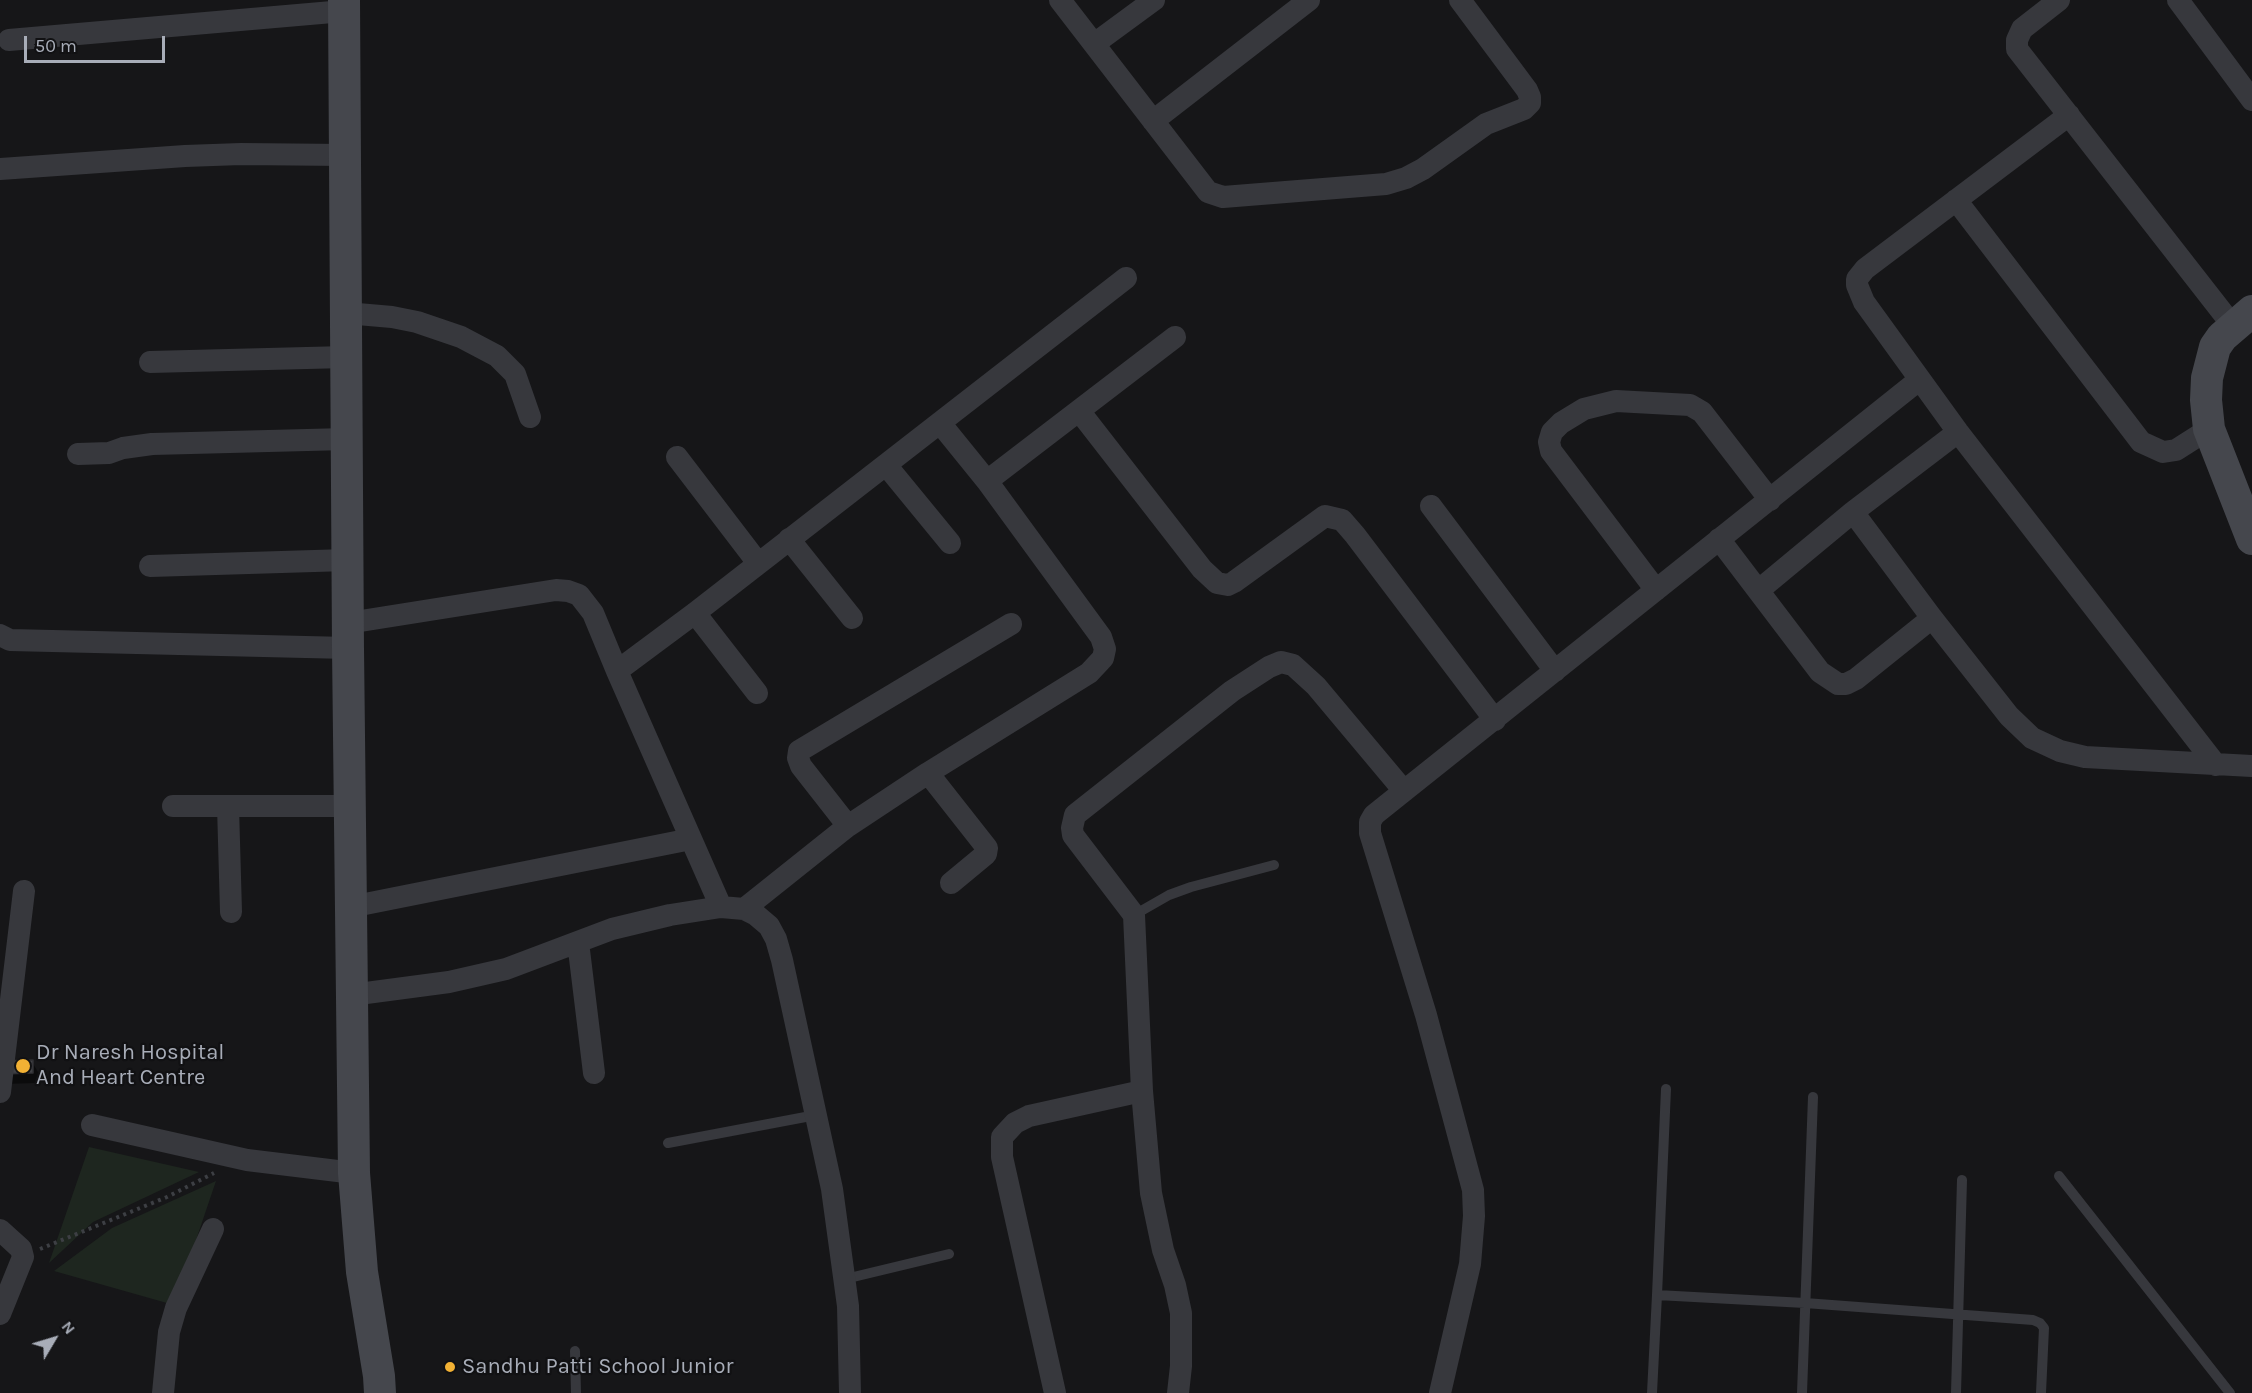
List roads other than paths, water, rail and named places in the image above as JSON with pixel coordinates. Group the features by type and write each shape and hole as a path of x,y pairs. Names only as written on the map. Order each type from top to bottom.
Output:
{"street":[{"path":"1060,0 1209,192 1223,197 1386,184 1406,178 1423,169 1486,124 1517,114 1530,103 1527,90 1460,0"},
{"path":"1094,44 1154,0"},
{"path":"1153,121 1310,0"},
{"path":"2059,0 2022,29 2016,45 2019,53 2243,319 2222,337 2211,361 2207,378 2206,400 2209,429 2250,524"},
{"path":"2178,0 2252,100"},
{"path":"9,40 344,5 349,806 354,1173 362,1272 380,1376 380,1393"},
{"path":"2069,115 1865,269 1857,279 1859,292 1919,380 1958,432 2216,765"},
{"path":"0,169 185,156 345,155"},
{"path":"1956,200 2141,442 2163,452 2176,450 2209,429"},
{"path":"617,671 1126,278"},
{"path":"346,313 392,317 417,322 461,337 497,356 515,374 530,417"},
{"path":"987,481 1175,337"},
{"path":"150,362 346,357"},
{"path":"1440,1393 1470,1264 1474,1216 1473,1190 1426,1015 1370,833 1370,822 1374,815 1919,380"},
{"path":"1656,590 1551,451 1549,442 1552,432 1561,423 1584,409 1616,401 1690,405 1702,412 1770,500"},
{"path":"1080,412 1202,569 1217,583 1228,585 1234,582 1325,516 1341,520 1355,535 1495,720"},
{"path":"744,909 848,826 928,773 1089,674 1103,658 1105,649 1101,637 987,481 940,423"},
{"path":"1759,590 1853,512 1958,432"},
{"path":"78,454 109,453 152,444 346,439"},
{"path":"676,457 758,563"},
{"path":"886,465 950,543"},
{"path":"1431,506 1555,671"},
{"path":"1853,512 2009,716 2032,738 2060,751 2085,756 2252,766"},
{"path":"789,539 852,618"},
{"path":"1719,539 1820,672 1838,684 1846,684 1856,679 1932,618"},
{"path":"150,566 347,560"},
{"path":"0,635 10,640 348,636 555,590 579,595 593,613 721,907"},
{"path":"695,613 757,693"},
{"path":"848,826 801,766 798,758 799,751 1011,624"},
{"path":"1178,1393 1181,1366 1181,1313 1175,1285 1163,1250 1151,1193 1142,1091 1134,915 1073,835 1075,815 1232,691 1281,662 1293,664 1316,686 1404,791"},
{"path":"928,773 987,848 986,854 951,883"},
{"path":"173,806 349,806"},
{"path":"228,806 231,912"},
{"path":"350,907 691,839"},
{"path":"0,1092 24,891"},
{"path":"351,995 449,982 506,969 612,929 670,915 721,907 744,909 756,915 769,926 776,939 832,1189 848,1306 849,1393"},
{"path":"578,942 594,1073"},
{"path":"1055,1393 1002,1157 1002,1137 1014,1123 1029,1116 1142,1091"},
{"path":"92,1125 238,1158 354,1173"},
{"path":"163,1393 170,1332 176,1308 213,1229"},
{"path":"0,1230 21,1249 23,1257 0,1314"}],"lane":[{"path":"1134,915 1169,895 1191,887 1274,865"},
{"path":"1652,1393 1666,1089"},
{"path":"1802,1393 1813,1097"},
{"path":"668,1143 816,1115"},
{"path":"2059,1176 2230,1393"},
{"path":"1956,1393 1962,1180"},
{"path":"845,1279 949,1254"},
{"path":"1657,1295 1805,1303 2033,1320 2044,1328 2042,1393"},
{"path":"575,1351 576,1393"}],"place":[{"name":"Dr Naresh Hospital And Heart Centre","path":"23,1066"},
{"name":"Sandhu Patti School Junior","path":"450,1367"}]}
